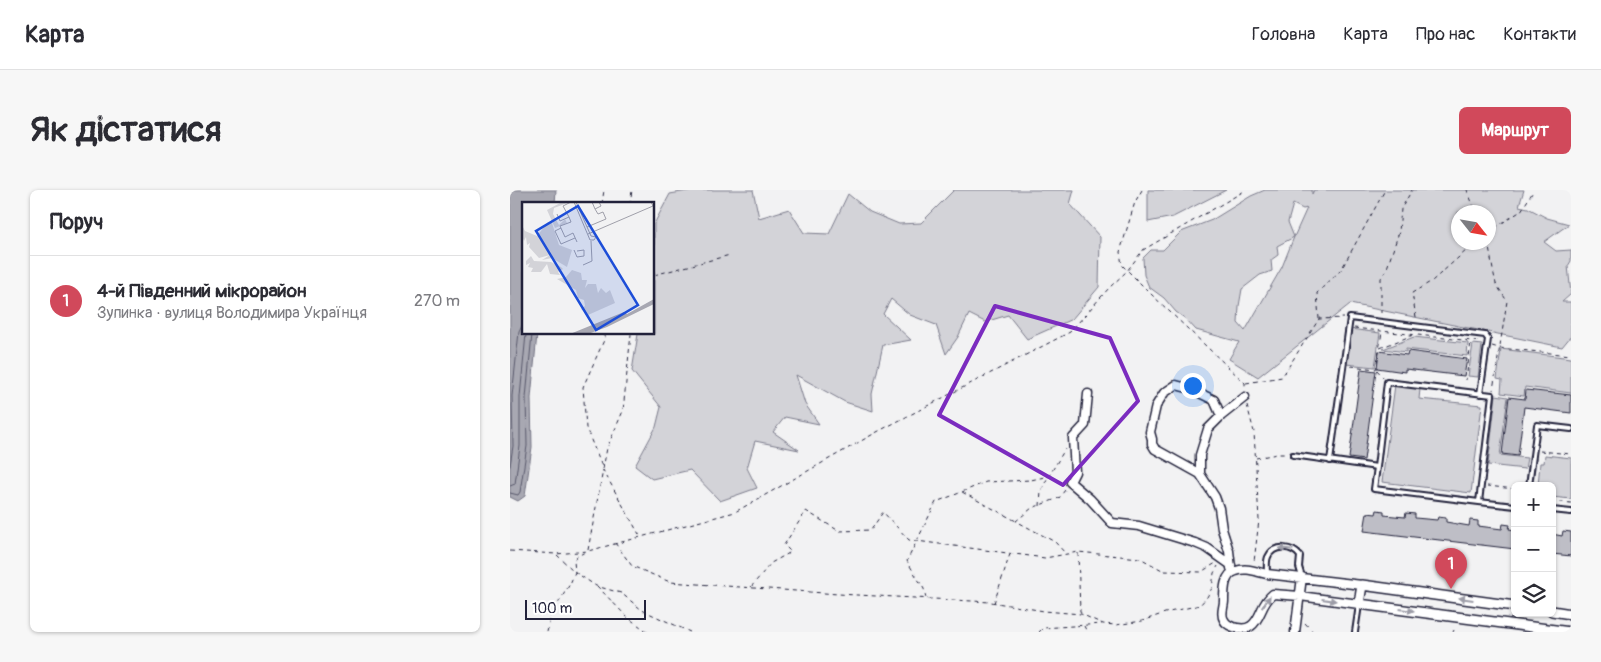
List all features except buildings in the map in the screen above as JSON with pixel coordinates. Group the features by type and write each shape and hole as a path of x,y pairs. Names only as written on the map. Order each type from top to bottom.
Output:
{"street":[{"path":"1221,416 1214,400 1191,389 1176,385 1164,393 1156,406 1150,432 1152,444 1200,474 1215,497 1229,551 1231,569 1226,579 1222,612 1223,620 1227,624 1245,629 1252,626 1259,616 1266,599 1273,594 1570,632"},
{"path":"1088,394 1085,425 1072,438 1075,472 1070,482 1112,522 1139,526 1195,543 1207,548 1223,559 1231,569"},
{"path":"1200,474 1200,455 1208,429 1221,416 1245,398"},
{"path":"1231,569 1243,569 1267,574 1511,605"},
{"path":"1296,632 1302,578"},
{"path":"1359,604 1362,585"},
{"path":"1556,612 1571,614"}],"lane":[{"path":"1330,461 1350,318 1485,334 1488,339 1480,394"},
{"path":"1479,502 1492,396 1387,382 1374,489 1479,502 1511,506"},
{"path":"1530,482 1538,425 1571,429"},
{"path":"1293,455 1377,467"},
{"path":"1556,510 1571,512"},
{"path":"1267,574 1268,557 1273,550 1291,548 1300,556 1299,567 1302,578"},
{"path":"1355,632 1359,604"}],"path":[{"path":"1127,271 1122,264 1120,252 1136,202 1142,190"},
{"path":"547,632 552,615 575,572 574,561 576,557 588,551 615,543 735,512 877,432 1070,332 1109,288 1127,271 1143,250 1246,190"},
{"path":"1245,383 1282,377 1319,319 1317,293 1341,270 1385,190"},
{"path":"1381,313 1381,278 1386,271 1399,232 1401,209 1412,190"},
{"path":"1467,190 1473,205"},
{"path":"1496,227 1521,210 1534,190"},
{"path":"1416,317 1412,293 1432,281 1467,250"},
{"path":"1490,250 1496,284 1507,301 1492,396"},
{"path":"655,275 730,255"},
{"path":"1319,319 1350,318"},
{"path":"1348,327 1471,341 1499,348 1571,356"},
{"path":"1376,369 1382,331"},
{"path":"604,335 605,338 584,387 586,428 603,470 640,536"},
{"path":"588,551 607,448 623,411 632,335"},
{"path":"1379,349 1414,335"},
{"path":"1466,380 1471,341"},
{"path":"1343,365 1376,369 1387,382"},
{"path":"1040,506 1041,491 1072,438"},
{"path":"1540,450 1571,454"},
{"path":"1255,458 1277,454 1293,455"},
{"path":"926,598 924,589 907,561 936,502 986,482 1031,480 1049,476"},
{"path":"1016,521 1032,508 1059,498 1070,482"},
{"path":"1481,485 1511,489"},
{"path":"962,492 1055,542 1067,555"},
{"path":"1556,501 1571,503"},
{"path":"751,588 771,562 791,552 784,545 806,511 839,531 871,530 883,512 909,540 1045,558 1078,552 1140,558 1164,571 1201,572 1223,559"},
{"path":"615,543 632,566 670,582 838,594 994,602 1044,611 1081,614 1103,624"},
{"path":"510,551 556,554 588,551"},
{"path":"1078,552 1081,614"},
{"path":"994,602 1010,553"},
{"path":"556,554 575,572 596,586 627,617 648,632"},
{"path":"1039,632 1043,628 1103,624 1116,625 1142,621 1165,612 1200,605 1212,588 1214,573 1223,559"},
{"path":"596,586 621,593 642,610 690,632"},
{"path":"1297,616 1313,632"},
{"path":"1084,625 1087,632"}],"highlighted area":[{"path":"995,306 1110,338 1138,401 1063,485 939,415"}],"shaded area":[{"path":"693,190 753,190 759,218 789,209 804,233 829,234 848,194 870,212 899,224 921,223 954,190 1074,190 1070,204 1100,237 1099,287 1072,319 1027,339 1008,315 985,322 969,314 958,337 946,354 936,325 910,315 891,299 883,314 911,340 883,345 872,394 873,411 845,402 796,375 805,404 819,424 785,417 773,432 799,450 755,441 747,468 757,488 720,501 690,470 652,479 635,466 656,427 661,407 632,371 638,335 655,335 655,222 670,194"},
{"path":"1148,190 1226,190 1173,217 1148,222"},
{"path":"1265,190 1312,190 1312,194 1314,190 1524,190 1519,206 1528,208 1547,218 1569,224 1544,242 1556,251 1571,250 1571,261 1568,266 1571,294 1562,302 1571,302 1571,336 1562,347 1350,304 1258,377 1229,359 1239,342 1196,330 1164,298 1149,287 1144,275 1143,258 1151,250 1163,250 1181,232 1212,220 1251,196","holes":["1293,204 1303,209 1307,208 1294,237 1288,222","1294,237 1282,267 1245,331 1238,323 1242,289 1260,275 1272,271 1271,260 1278,255 1277,246"]},
{"path":"1350,329 1380,333 1375,367 1346,364"},
{"path":"1414,337 1468,343 1467,356 1406,349 1406,352 1383,349"},
{"path":"1473,344 1482,345 1478,377 1468,376"},
{"path":"1501,349 1571,358 1571,393 1525,387 1524,396 1501,393 1502,380 1497,379"},
{"path":"1395,385 1420,389 1419,399 1482,405 1471,493 1382,482"},
{"path":"1496,395 1508,397 1500,455 1527,458 1525,469 1488,465"},
{"path":"1545,455 1571,458 1571,499 1556,497 1556,482 1538,482 1540,463 1544,463"}],"water":[{"path":"510,190 556,190 555,202 522,202 522,335 537,335 531,398 532,447 525,496 518,501 510,497"}],"place":[{"name":"4-й Південний мікрорайон","path":"1451,589"}]}
